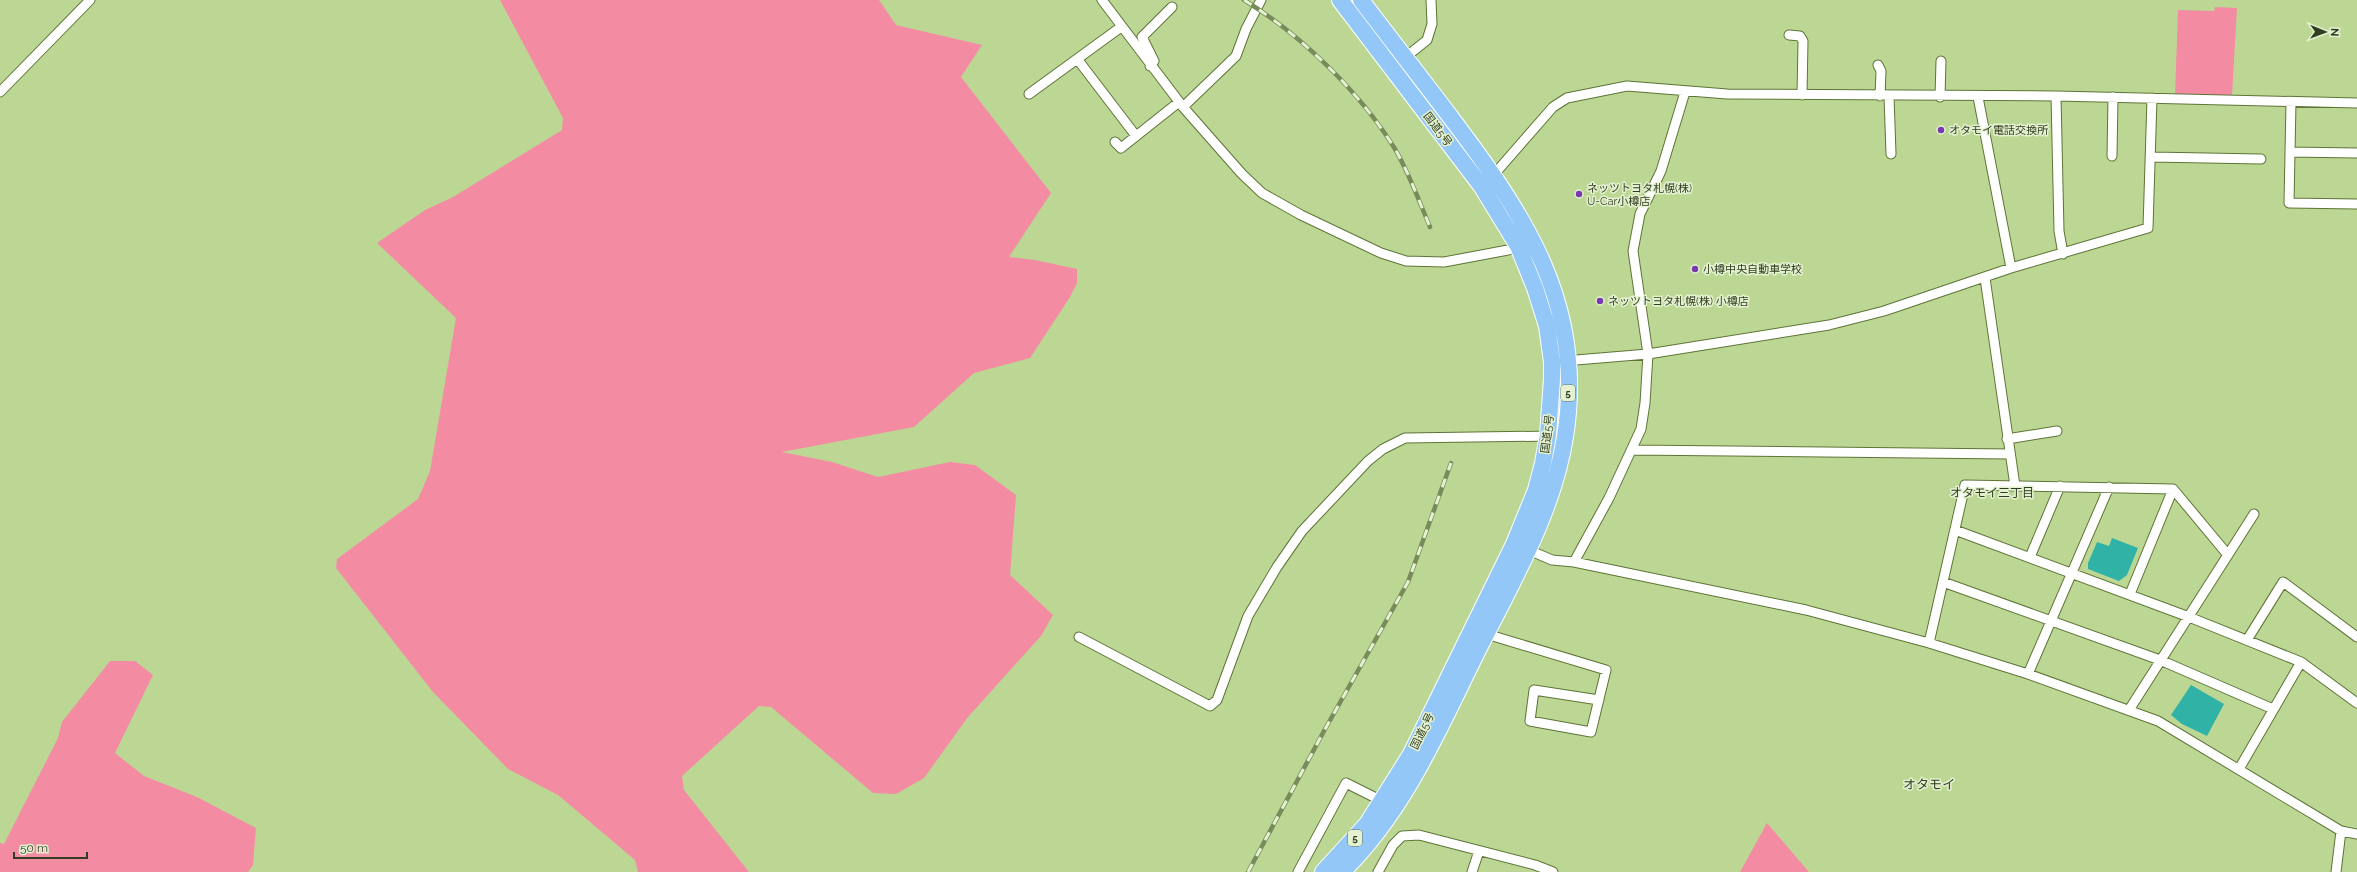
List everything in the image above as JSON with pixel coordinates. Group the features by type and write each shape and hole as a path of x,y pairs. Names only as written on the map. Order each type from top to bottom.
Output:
{"highway":[{"name":"国道5号","path":"1340,0 1482,187 1518,246 1538,295 1547,326 1552,362 1548,436 1521,547"},
{"name":"国道5号","path":"1342,872 1379,832 1389,805 1521,547 1550,494 1566,436 1569,360 1563,322 1551,282 1534,240 1494,175 1361,0"},
{"name":"国道5号","path":"1323,872 1389,805"}],"street":[{"path":"0,92 90,0"},
{"path":"1102,0 1150,66 1181,105 1242,174 1262,192 1302,215 1381,253 1406,261 1444,262 1508,250 1518,246"},
{"path":"1115,142 1120,148 1181,105 1236,56 1246,29 1262,0"},
{"path":"1392,68 1427,40 1432,24 1431,0"},
{"path":"1150,66 1154,60 1142,37 1172,7"},
{"path":"1029,94 1122,28"},
{"path":"1789,35 1800,36 1803,41 1802,95"},
{"path":"1078,60 1136,136"},
{"path":"1940,97 1941,61"},
{"path":"1878,65 1881,71 1885,96 1891,154"},
{"path":"1482,187 1553,107 1567,98 1627,86 1685,92 1802,95 1940,97 2056,96 2357,103"},
{"path":"1574,562 1632,450 1642,422 1648,354 1633,251 1640,214 1661,171 1685,92"},
{"path":"2056,96 2059,231 2063,254"},
{"path":"1978,97 2011,268"},
{"path":"2112,97 2112,156"},
{"path":"1552,362 1648,354 1829,325 1884,312 2011,268 2148,228 2152,98"},
{"path":"2291,102 2289,203 2357,204"},
{"path":"2290,152 2357,153"},
{"path":"2151,157 2261,159"},
{"path":"1985,278 2007,439 2015,486"},
{"path":"2007,439 2057,431"},
{"path":"1079,637 1210,706 1217,700 1248,616 1277,567 1302,531 1368,460 1382,449 1405,438 1566,436"},
{"path":"1632,450 2010,454"},
{"path":"1929,643 1965,485 2174,489 2228,555"},
{"path":"2030,557 2060,486"},
{"path":"2028,674 2109,487"},
{"path":"2130,594 2174,489"},
{"path":"2129,710 2254,514"},
{"path":"1955,530 2130,594 2301,662 2357,703"},
{"path":"1521,547 1552,560 1574,562 1806,610 1929,643 2028,674 2158,721 2341,831 2357,834"},
{"path":"1943,582 2050,622 2160,660 2272,709"},
{"path":"2247,640 2283,582 2357,637"},
{"path":"1479,631 1606,670 1599,700 1591,732 1530,720 1534,690 1599,700"},
{"path":"2239,769 2272,709 2301,662"},
{"path":"1298,872 1346,783 1389,805"},
{"path":"2336,872 2341,831"},
{"path":"1378,872 1393,845 1402,836 1419,835 1535,865 1553,872"},
{"path":"1472,872 1479,851"}],"shaded area":[{"path":"500,0 879,0 896,25 982,45 961,77 1051,193 1009,257 1035,260 1077,269 1077,283 1070,297 1030,358 974,373 914,427 782,452 832,462 878,477 950,462 975,465 1016,495 1010,575 1053,615 1041,636 968,717 924,778 896,794 873,793 771,707 759,706 682,776 684,790 749,872 638,872 635,860 558,795 508,769 433,692 336,568 337,559 418,499 430,471 456,318 377,243 425,210 453,197 562,130 563,118"},
{"path":"2215,7 2237,8 2232,96 2175,95 2178,10 2214,11"},
{"path":"110,661 135,661 153,675 115,753 144,776 197,797 256,828 253,865 248,872 0,872 0,843 4,844 58,738 62,722"},
{"path":"1767,823 1809,872 1740,872"}],"water":[{"path":"2112,538 2138,548 2127,575 2119,581 2088,569 2088,563 2097,542 2109,546"},
{"path":"2191,685 2224,704 2207,736 2182,724 2171,715"}],"railway":[{"path":"1244,0 1287,30 1308,47 1328,66 1365,107 1381,128 1400,158 1414,187 1430,227"},
{"path":"1248,872 1324,731 1408,582 1451,463"}],"place":[{"name":"オタモイ電話交換所","path":"1941,130"},
{"name":"ネッツトヨタ札幌(株) U-Car小樽店","path":"1579,194"},
{"name":"小樽中央自動車学校","path":"1695,269"},
{"name":"ネッツトヨタ札幌(株) 小樽店","path":"1600,301"}],"district":[{"name":"オタモイ三丁目","path":"1992,493"},
{"name":"オタモイ","path":"1929,784"}]}
